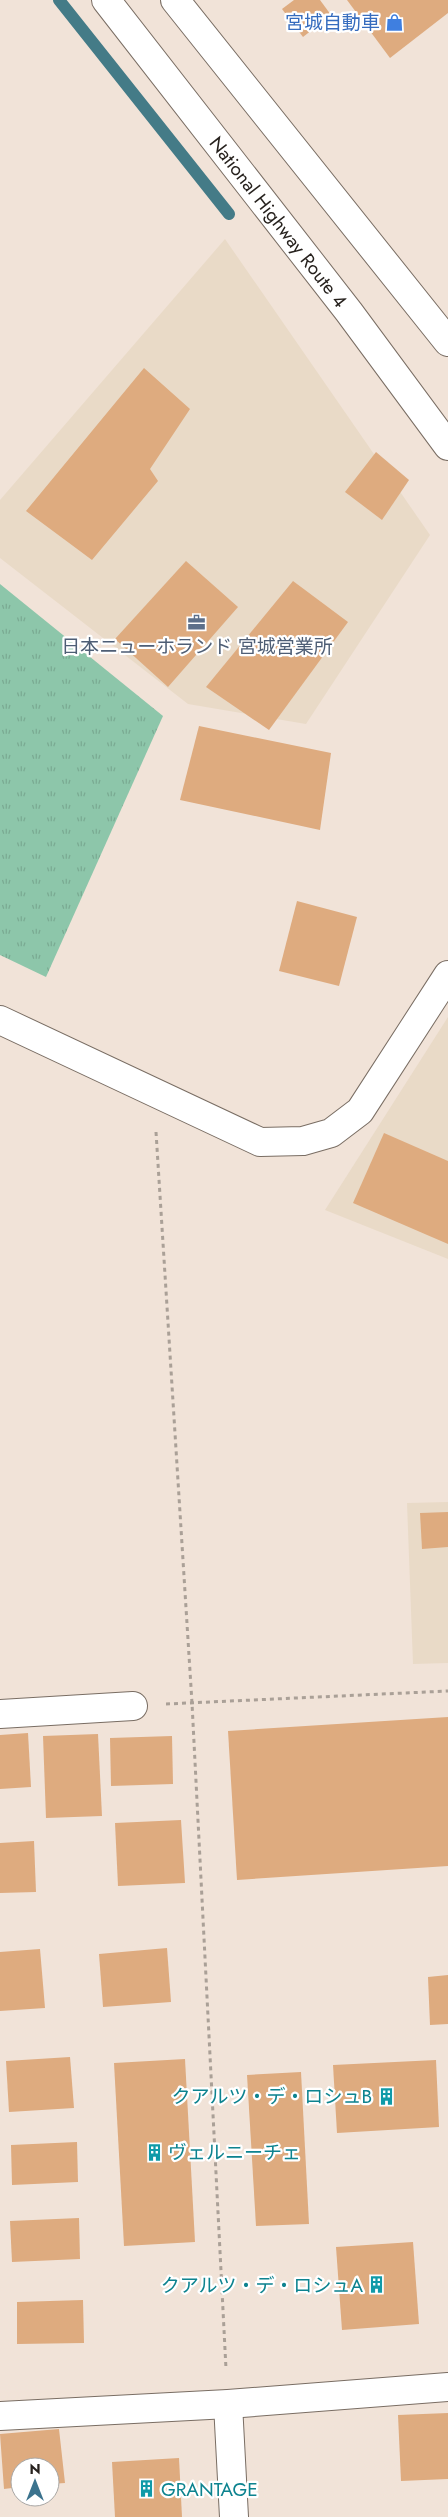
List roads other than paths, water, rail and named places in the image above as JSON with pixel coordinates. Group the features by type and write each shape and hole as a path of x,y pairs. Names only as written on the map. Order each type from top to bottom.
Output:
{"main road":[{"name":"National Highway Route 4","path":"106,0 324,280 448,446"},
{"path":"175,0 448,342"},
{"path":"0,1020 260,1142 303,1141 331,1134 360,1111 448,975"},
{"path":"0,1714 133,1706"},
{"path":"0,2416 228,2404 448,2387"},
{"path":"228,2404 234,2517"}],"waterway":[{"path":"59,0 229,214"}],"place":[{"name":"宮城自動車","path":"394,22"},
{"name":"日本ニューホランド 宮城営業所","path":"197,623"},
{"name":"クアルツ・デ・ロシュB","path":"386,2096"},
{"name":"ヴェルニーチェ","path":"154,2152"},
{"name":"クアルツ・デ・ロシュA","path":"377,2285"},
{"name":"GRANTAGE","path":"147,2489"}]}
